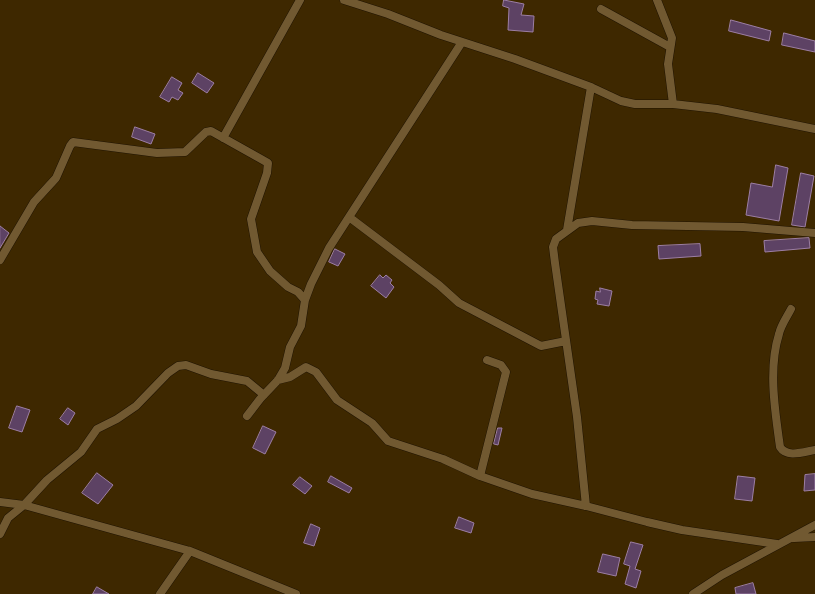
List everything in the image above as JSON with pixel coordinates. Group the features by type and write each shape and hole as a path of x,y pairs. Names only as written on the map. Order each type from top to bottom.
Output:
{"street":[{"path":"223,138 300,0"},
{"path":"344,0 388,14 462,42 489,49 592,88 621,101 635,104 673,104 717,110 815,130"},
{"path":"657,0 672,38 668,64 673,104"},
{"path":"601,9 670,47"},
{"path":"248,416 278,380 285,368 290,347 300,326 305,300 311,284 329,248 462,42"},
{"path":"567,230 592,88"},
{"path":"0,260 34,202 56,178 73,142 157,153 185,152 206,132 211,131 268,163 267,173 251,219 257,252 270,271 288,287 298,292 305,300"},
{"path":"349,217 439,285 459,303 541,346 566,341"},
{"path":"586,506 577,417 553,247 556,239 578,223 592,221 632,225 743,227 815,233"},
{"path":"791,309 779,333 776,349 774,381 780,447 783,451 789,454 815,450"},
{"path":"480,476 506,372 501,365 487,360"},
{"path":"0,534 8,518 24,505 47,480 81,452 97,429 117,419 136,406 168,373 178,366 186,365 210,374 247,381 264,395"},
{"path":"285,368 290,377"},
{"path":"278,380 290,377 306,368 316,372 337,400 372,423 388,441 443,459 480,476 532,494 682,530 777,544"},
{"path":"36,492 39,510"},
{"path":"0,502 24,505 190,551 296,594"},
{"path":"693,594 722,575 777,544 815,525"},
{"path":"791,538 815,537"},
{"path":"160,594 190,551"}],"building":[{"path":"504,0 524,4 521,15 534,16 533,32 508,30 509,8 503,6"},
{"path":"731,20 771,31 769,41 729,31"},
{"path":"784,33 815,41 815,52 782,45"},
{"path":"198,73 214,83 207,93 192,83"},
{"path":"172,77 182,83 178,90 183,93 178,100 172,97 169,102 160,97"},
{"path":"135,127 155,134 151,144 132,137"},
{"path":"776,165 788,168 779,221 746,215 751,183 772,187"},
{"path":"801,173 814,176 805,227 792,225"},
{"path":"0,226 9,233 0,248"},
{"path":"809,238 810,248 765,252 764,241"},
{"path":"700,244 701,256 659,259 658,246"},
{"path":"335,249 345,254 338,266 329,262"},
{"path":"380,275 383,278 386,275 392,280 390,283 394,287 386,298 371,286"},
{"path":"600,288 612,291 609,306 597,304 598,300 595,299 596,291 600,292"},
{"path":"17,406 30,410 22,432 9,428"},
{"path":"68,408 75,413 68,425 60,419"},
{"path":"263,426 276,432 265,454 253,448"},
{"path":"498,428 502,428 498,445 494,444"},
{"path":"97,473 113,485 98,504 82,493"},
{"path":"815,474 815,490 804,491 805,475"},
{"path":"331,476 352,488 349,493 328,482"},
{"path":"738,476 755,478 752,501 735,499"},
{"path":"300,477 312,486 305,494 293,485"},
{"path":"459,517 474,523 471,533 455,528"},
{"path":"311,524 320,528 314,546 304,543"},
{"path":"631,542 643,545 635,569 641,571 636,588 625,584 630,566 624,564"},
{"path":"603,554 620,558 616,576 598,572"},
{"path":"753,583 756,594 736,594 735,588"},
{"path":"97,587 109,594 93,594"}]}
